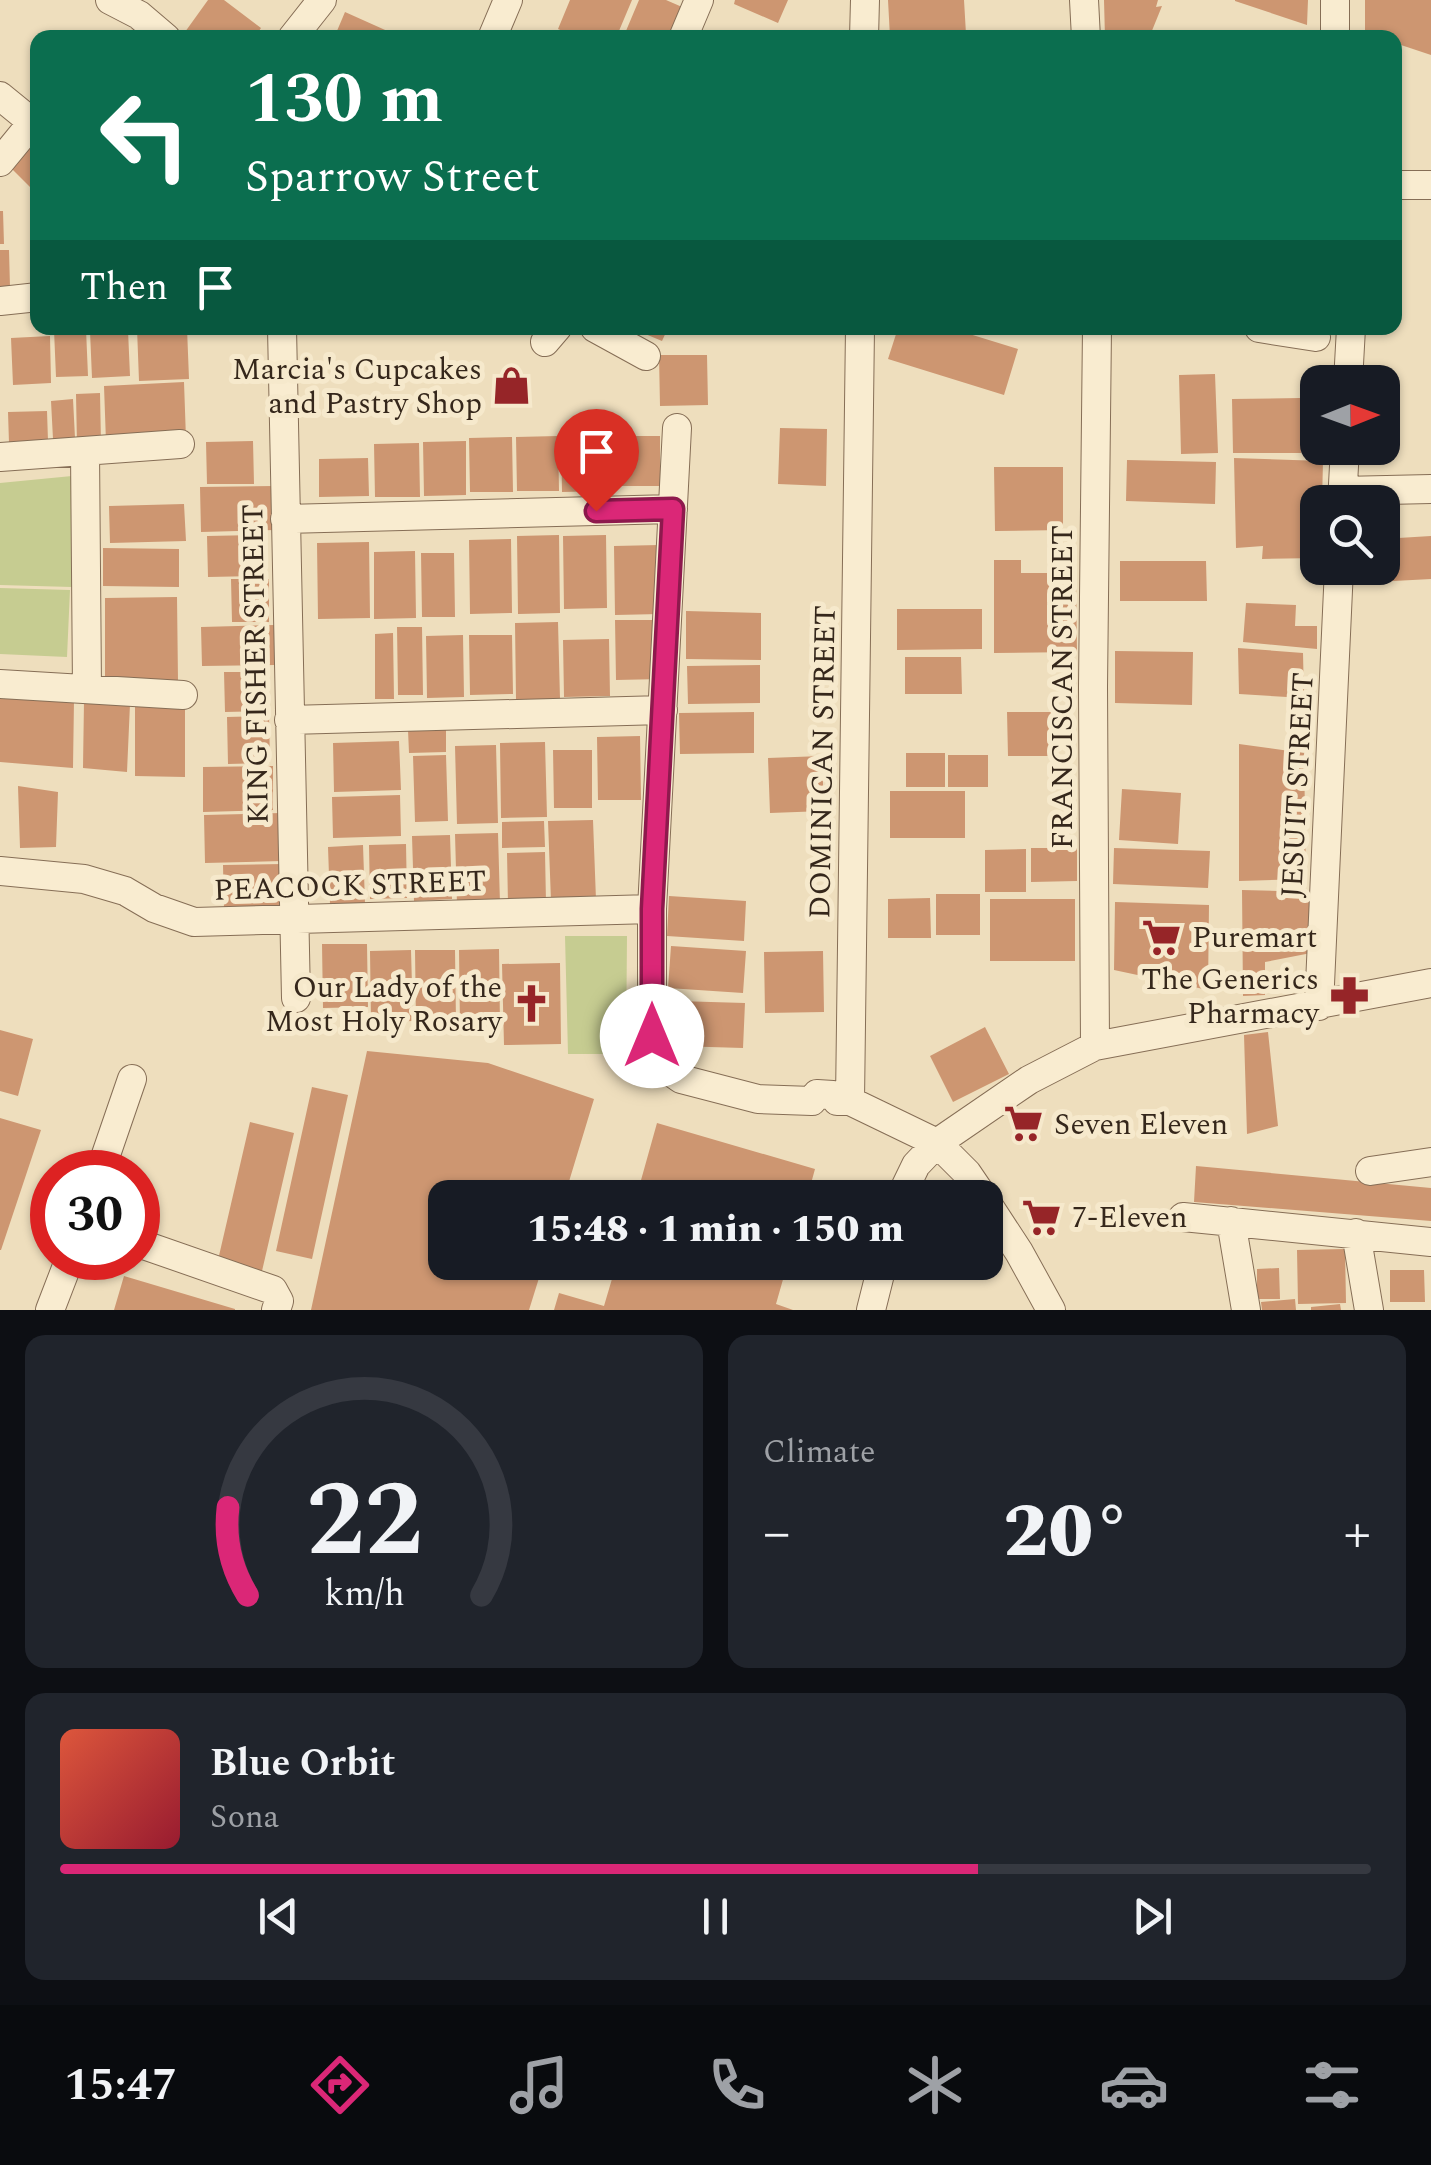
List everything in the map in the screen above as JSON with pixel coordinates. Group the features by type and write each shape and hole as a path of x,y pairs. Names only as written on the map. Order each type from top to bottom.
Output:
{"street":[{"path":"110,0 139,15 157,30"},
{"path":"298,30 322,0"},
{"path":"495,30 508,0"},
{"path":"687,30 700,0"},
{"path":"864,30 865,0"},
{"path":"1084,0 1086,30"},
{"path":"1334,0 1335,30"},
{"path":"0,96 30,121"},
{"path":"0,162 30,130"},
{"path":"1402,184 1431,185"},
{"path":"0,301 30,298"},
{"name":"KING FISHER STREET","path":"282,335 296,998"},
{"path":"608,335 646,356"},
{"name":"DOMINICAN STREET","path":"833,1101 860,335"},
{"name":"FRANCISCAN STREET","path":"1095,1046 1097,335"},
{"path":"1303,335 1316,337"},
{"path":"1349,365 1350,335"},
{"path":"677,428 652,909 652,1036 668,1070 681,1079 758,1099 833,1101 938,1143 972,1180"},
{"path":"0,458 180,444"},
{"path":"84,451 87,689"},
{"path":"1400,492 1431,489"},
{"path":"284,519 673,509"},
{"name":"JESUIT STREET","path":"1319,1006 1338,585"},
{"path":"0,684 184,694"},
{"path":"288,720 662,710"},
{"name":"PEACOCK STREET","path":"0,871 84,879 126,892 154,908 194,922 652,909"},
{"path":"909,1180 916,1166 938,1143 1029,1080 1095,1046 1431,983"},
{"path":"108,1150 132,1079"},
{"path":"1370,1171 1431,1162"},
{"path":"1183,1217 1431,1242"},
{"path":"1232,1221 1246,1310"},
{"path":"1003,1227 1050,1310"},
{"path":"1356,1233 1369,1310"},
{"path":"160,1250 273,1290 278,1301 276,1310"},
{"path":"50,1310 62,1280"},
{"path":"871,1310 878,1280"}],"green space":[{"path":"72,476 72,587 0,585 0,483"},
{"path":"0,588 70,590 67,657 0,654"},
{"path":"565,936 627,936 626,1054 568,1054"}],"building":[{"path":"208,0 224,0 261,28 260,30 186,30"},
{"path":"570,0 632,0 619,30 558,29"},
{"path":"639,0 666,0 689,10 681,30 626,30"},
{"path":"735,0 788,0 778,23 734,4"},
{"path":"888,0 964,0 966,30 890,30"},
{"path":"1104,0 1158,0 1156,7 1162,6 1152,30 1105,30"},
{"path":"1308,0 1307,25 1235,1"},
{"path":"1365,0 1431,0 1431,55 1402,45 1402,30 1365,30"},
{"path":"345,12 385,30 337,30"},
{"path":"30,145 30,187 8,165"},
{"path":"3,211 4,244 0,244"},
{"path":"0,250 9,250 10,287 0,287"},
{"path":"54,335 86,335 88,376 56,377"},
{"path":"90,335 128,335 130,376 92,378"},
{"path":"137,335 187,335 189,379 139,381"},
{"path":"896,335 973,335 1018,349 1004,395 888,359"},
{"path":"50,336 51,383 13,385 11,338"},
{"path":"659,355 707,355 708,405 660,406"},
{"path":"1215,374 1218,453 1181,454 1179,375"},
{"path":"184,382 186,439 106,442 104,386"},
{"path":"100,393 101,444 77,445 76,394"},
{"path":"1300,398 1300,453 1233,453 1232,399"},
{"path":"73,399 75,438 53,439 51,401"},
{"path":"47,411 48,441 9,443 8,412"},
{"path":"780,428 827,429 826,486 778,484"},
{"path":"608,433 609,491 562,492 561,434"},
{"path":"558,436 559,491 517,491 516,437"},
{"path":"613,436 660,436 660,486 614,486"},
{"path":"512,437 513,492 470,492 469,438"},
{"path":"253,441 254,484 207,484 206,442"},
{"path":"466,441 466,495 424,496 423,442"},
{"path":"419,443 420,497 375,497 374,444"},
{"path":"368,458 369,496 319,497 319,459"},
{"path":"1234,458 1323,465 1322,485 1300,485 1300,558 1262,559 1263,546 1236,548"},
{"path":"1127,460 1216,462 1215,504 1126,501"},
{"path":"994,467 1063,467 1063,530 995,531"},
{"path":"274,486 275,530 201,532 200,487"},
{"path":"184,504 186,541 110,543 109,506"},
{"path":"261,535 262,576 208,577 207,536"},
{"path":"559,535 560,613 518,614 517,536"},
{"path":"606,535 607,608 564,609 563,536"},
{"path":"1431,536 1431,579 1400,581 1400,538"},
{"path":"511,539 512,613 470,614 469,540"},
{"path":"369,542 370,618 318,619 317,543"},
{"path":"659,545 660,614 615,615 614,546"},
{"path":"103,548 179,549 179,587 103,586"},
{"path":"415,551 416,618 374,619 374,552"},
{"path":"421,553 454,553 455,617 422,617"},
{"path":"994,560 1021,560 1021,573 1076,578 1077,652 994,653"},
{"path":"1120,561 1206,561 1207,601 1120,601"},
{"path":"231,579 269,579 269,622 232,622"},
{"path":"177,597 178,681 105,677 105,598"},
{"path":"1246,603 1296,605 1295,626 1317,626 1317,649 1243,642"},
{"path":"897,609 982,609 982,649 897,650"},
{"path":"686,611 761,613 761,660 686,659"},
{"path":"615,620 661,620 662,679 616,680"},
{"path":"558,622 560,699 516,699 515,623"},
{"path":"274,625 275,665 202,666 201,627"},
{"path":"397,627 422,627 423,695 398,695"},
{"path":"393,633 394,699 375,699 375,634"},
{"path":"463,635 464,697 427,698 426,636"},
{"path":"469,635 512,635 513,694 470,695"},
{"path":"609,639 610,696 564,697 563,640"},
{"path":"1238,648 1303,653 1304,698 1239,694"},
{"path":"1115,651 1193,652 1192,705 1115,703"},
{"path":"905,657 961,657 962,694 905,694"},
{"path":"760,665 760,703 688,704 687,666"},
{"path":"224,672 267,672 268,711 225,712"},
{"path":"0,695 74,700 73,768 0,762"},
{"path":"84,701 130,704 127,772 83,768"},
{"path":"135,702 185,706 185,777 135,776"},
{"path":"754,712 754,753 680,754 679,713"},
{"path":"1007,712 1051,712 1052,756 1008,756"},
{"path":"269,716 270,763 228,764 227,717"},
{"path":"446,729 446,752 409,753 408,730"},
{"path":"640,736 641,800 598,800 597,737"},
{"path":"399,741 401,790 334,792 333,743"},
{"path":"545,742 547,817 501,818 500,743"},
{"path":"1239,744 1304,753 1306,879 1239,881"},
{"path":"496,745 498,823 457,824 455,746"},
{"path":"553,750 592,750 592,808 554,808"},
{"path":"906,753 945,753 945,787 906,787"},
{"path":"446,755 448,821 415,822 413,756"},
{"path":"948,755 988,755 988,787 948,787"},
{"path":"822,756 824,811 770,813 768,758"},
{"path":"273,766 273,810 203,812 203,767"},
{"path":"18,786 58,792 56,847 20,848"},
{"path":"1122,789 1181,793 1178,844 1119,840"},
{"path":"890,791 965,791 965,838 890,838"},
{"path":"400,795 401,836 333,838 332,797"},
{"path":"281,813 282,861 205,863 204,815"},
{"path":"593,820 596,900 551,901 548,821"},
{"path":"544,821 545,847 502,848 502,822"},
{"path":"498,833 500,904 457,905 455,834"},
{"path":"450,835 452,899 414,901 412,836"},
{"path":"406,844 407,898 370,899 369,845"},
{"path":"363,845 365,903 330,904 328,847"},
{"path":"1031,848 1077,848 1077,881 1031,882"},
{"path":"1114,848 1210,851 1208,888 1113,884"},
{"path":"1026,849 1026,892 985,892 985,850"},
{"path":"545,852 546,903 508,904 507,853"},
{"path":"283,864 284,909 224,910 223,865"},
{"path":"1242,890 1312,892 1311,953 1265,962 1265,995 1243,996"},
{"path":"936,894 980,894 980,935 936,935"},
{"path":"669,896 746,901 744,941 667,936"},
{"path":"930,898 931,938 888,938 888,899"},
{"path":"990,899 1075,899 1075,961 990,961"},
{"name":"Puremart","path":"1115,902 1209,905 1208,990 1114,970"},
{"path":"322,944 367,944 368,1007 323,1008"},
{"path":"671,946 746,951 743,993 668,988"},
{"path":"499,949 500,1025 460,1026 459,950"},
{"path":"411,950 413,1021 371,1022 370,951"},
{"path":"415,950 455,950 456,1022 416,1023"},
{"path":"823,951 824,1012 765,1013 764,952"},
{"name":"Our Lady of the Most Holy Rosary","path":"560,963 561,1044 504,1045 502,964"},
{"path":"677,1001 745,1003 743,1048 676,1046"},
{"path":"985,1027 1009,1074 953,1102 930,1056"},
{"path":"0,1030 33,1039 18,1096 0,1091"},
{"path":"1268,1032 1278,1126 1247,1134 1244,1035"},
{"path":"367,1051 488,1063 594,1099 569,1180 428,1180 428,1280 538,1280 529,1310 311,1310"},
{"path":"312,1087 348,1095 312,1259 276,1251"},
{"path":"0,1118 41,1130 34,1150 30,1150 30,1163 0,1250"},
{"path":"250,1122 294,1133 262,1271 218,1260"},
{"path":"657,1123 815,1169 812,1180 641,1180"},
{"path":"1196,1166 1431,1188 1431,1221 1194,1202"},
{"path":"1345,1249 1346,1303 1298,1304 1297,1250"},
{"path":"1279,1268 1280,1299 1257,1299 1257,1269"},
{"path":"1390,1270 1424,1270 1425,1302 1390,1302"},
{"path":"123,1280 137,1280 235,1309 235,1310 114,1310"},
{"path":"612,1280 783,1280 776,1304 793,1310 554,1310 559,1293 604,1306"},
{"path":"1295,1299 1296,1310 1262,1310 1261,1302"},
{"path":"1340,1304 1341,1310 1311,1310 1311,1307"}],"place":[{"name":"Marcia's Cupcakes and Pastry Shop","path":"512,386"},
{"name":"Puremart","path":"1162,937"},
{"name":"The Generics Pharmacy","path":"1349,996"},
{"name":"Our Lady of the Most Holy Rosary","path":"532,1004"},
{"name":"Seven Eleven","path":"1024,1124"},
{"name":"7-Eleven","path":"1042,1217"}],"route":[{"path":"596,511 673,509 652,909 652,1036"}]}
